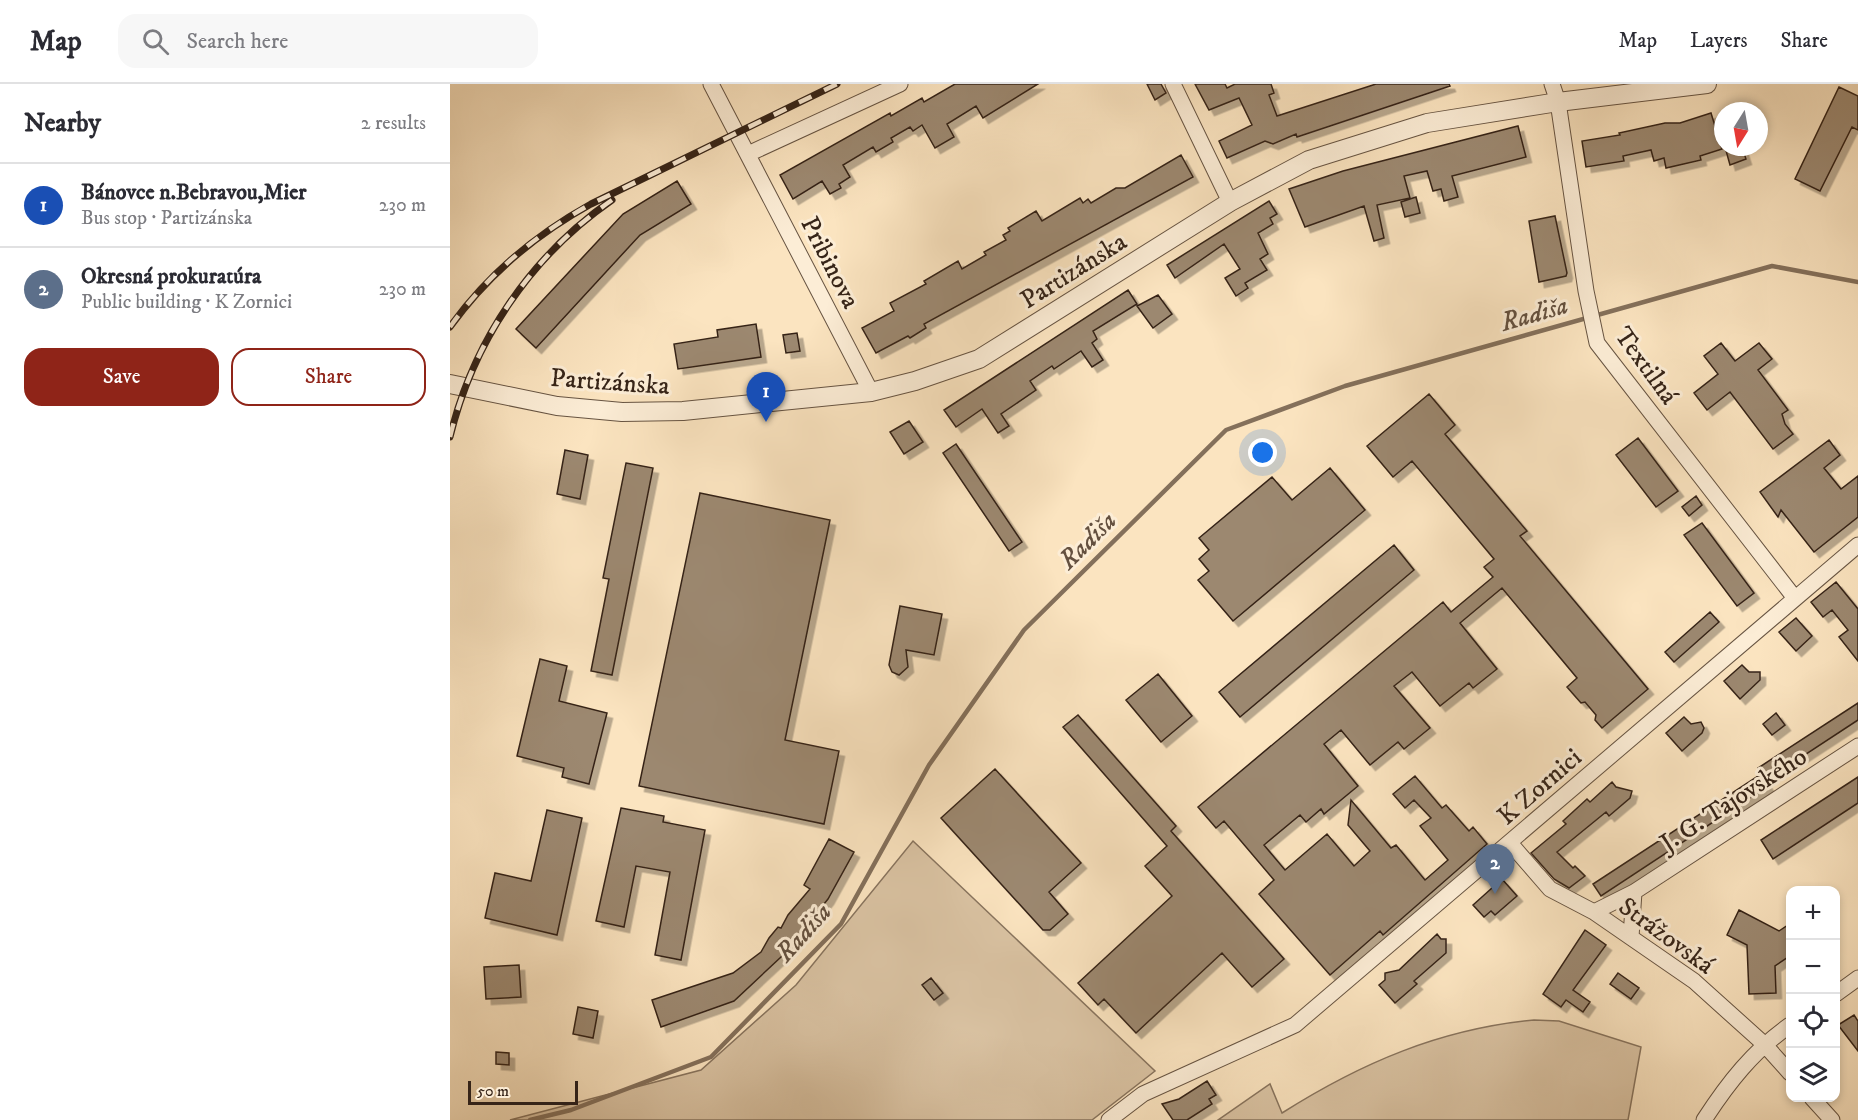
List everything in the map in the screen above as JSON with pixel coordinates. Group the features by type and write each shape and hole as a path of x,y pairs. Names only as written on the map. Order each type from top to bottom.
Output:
{"street":[{"name":"Pribinova","path":"711,84 871,392"},
{"path":"748,154 900,84"},
{"path":"1173,84 1230,202"},
{"name":"Textilná","path":"1552,84 1558,102 1586,291 1597,343 1794,597"},
{"name":"Partizánska","path":"450,384 557,406 622,412 683,411 871,392 915,381 979,359 1230,202 1309,160 1427,123 1558,102 1707,84"},
{"name":"K Zornici","path":"1108,1120 1143,1094 1295,1025 1510,843 1794,597 1858,545"},
{"name":"J. G. Tajovského","path":"1594,912 1634,892 1858,746"},
{"name":"Strážovská","path":"1510,843 1550,889 1594,912 1694,981 1764,1044 1786,1068"},
{"path":"1631,937 1634,892"},
{"path":"1840,991 1858,978"},
{"path":"1704,1120 1730,1081 1764,1044 1786,1029"},
{"path":"1816,1102 1832,1120"}],"shaded area":[{"path":"913,841 1155,1071 1092,1120 510,1120 701,1070 796,985"},
{"path":"1534,1020 1559,1021 1641,1047 1628,1120 1218,1120 1270,1084 1282,1113 1341,1079 1402,1051 1466,1031"}],"building":[{"path":"955,84 1038,84 983,118 976,106 947,124 954,137 935,148 922,125 913,131 910,127 891,138 893,142 876,152 873,147 843,165 850,177 839,184 841,188 830,194 822,181 793,199 780,175 890,113 891,116 922,98 924,102"},
{"path":"1147,84 1161,84 1166,93 1155,100"},
{"path":"1195,84 1225,84 1227,88 1235,84 1271,84 1274,93 1269,95 1277,116 1376,84 1449,84 1450,86 1297,137 1296,134 1273,144 1265,141 1227,158 1219,141 1252,125 1239,98 1209,110"},
{"path":"1839,87 1858,96 1858,130 1852,127 1820,191 1795,179"},
{"path":"1711,113 1714,123 1714,152 1700,156 1701,160 1666,168 1664,158 1654,161 1651,150 1623,156 1624,161 1586,167 1582,141 1620,135 1619,133 1665,123 1680,123"},
{"path":"1518,126 1526,157 1452,176 1458,197 1444,201 1441,189 1433,191 1427,171 1404,176 1410,198 1377,205 1384,238 1374,241 1364,206 1305,227 1289,189 1343,171"},
{"path":"1181,155 1193,177 924,324 926,328 910,338 908,336 876,353 862,328 894,311 890,303 926,284 924,281 958,261 962,269 986,255 984,252 1006,240 1003,235 1010,231 1008,228 1036,211 1042,221 1080,198 1083,203 1088,199 1091,203 1116,188 1125,188"},
{"path":"1728,156 1745,156 1746,159 1730,165"},
{"path":"677,181 691,204 640,235 536,348 516,329 623,214"},
{"path":"1416,197 1420,213 1405,217 1401,202"},
{"path":"1269,201 1277,214 1270,218 1273,224 1258,233 1268,254 1260,259 1267,270 1245,283 1248,288 1236,296 1225,278 1240,269 1224,244 1175,278 1167,265"},
{"path":"1555,216 1567,273 1566,276 1539,282 1529,221"},
{"path":"1128,290 1137,304 1093,331 1097,339 1092,343 1103,360 1092,367 1081,351 1054,369 1052,366 1030,381 1036,390 1001,414 1009,426 998,433 982,409 956,427 944,410"},
{"path":"1158,295 1172,314 1153,328 1137,306"},
{"path":"756,324 761,357 678,369 674,344 718,337 717,330"},
{"path":"797,333 800,351 786,353 783,335"},
{"path":"1721,343 1735,361 1759,343 1772,359 1758,370 1788,410 1782,414 1785,424 1793,434 1773,449 1730,392 1707,410 1694,393 1718,374 1704,356"},
{"path":"1429,394 1455,425 1445,434 1527,531 1520,536 1648,689 1602,728 1595,720 1596,715 1585,702 1581,703 1567,687 1577,678 1502,588 1460,623 1497,669 1473,688 1469,683 1440,706 1412,672 1394,686 1430,728 1404,749 1398,742 1370,765 1341,730 1324,744 1358,786 1324,814 1321,809 1306,822 1300,815 1264,845 1285,870 1327,834 1354,866 1370,851 1348,825 1351,800 1391,848 1396,845 1425,880 1448,860 1420,826 1431,818 1414,800 1405,808 1393,794 1415,776 1442,808 1446,805 1469,831 1473,827 1487,844 1383,935 1380,931 1330,975 1259,894 1274,880 1224,821 1216,828 1198,807 1443,602 1451,612 1493,577 1484,567 1494,559 1412,461 1393,477 1367,446"},
{"path":"909,421 923,442 904,454 890,432"},
{"path":"1638,438 1678,491 1656,507 1616,455"},
{"path":"1829,440 1840,455 1824,468 1841,489 1858,476 1858,517 1814,552 1781,510 1778,517 1760,492"},
{"path":"956,444 1022,542 1009,551 943,453"},
{"path":"565,450 588,455 580,499 557,494"},
{"path":"626,463 653,468 612,675 591,671 609,579 603,578"},
{"path":"1330,468 1365,510 1233,621 1198,580 1209,571 1199,559 1209,550 1199,538 1272,477 1292,500"},
{"path":"700,493 830,520 785,740 839,751 824,824 639,786"},
{"path":"1696,496 1702,505 1689,516 1682,507"},
{"path":"1702,523 1754,593 1737,606 1684,535"},
{"path":"1394,545 1414,570 1240,717 1219,692"},
{"path":"1836,582 1858,609 1858,661 1839,637 1848,630 1832,610 1823,617 1811,602"},
{"path":"900,606 942,614 934,655 906,650 908,667 899,675 892,672 889,665"},
{"path":"1710,612 1719,622 1674,662 1665,652"},
{"path":"1796,618 1812,636 1796,651 1779,632"},
{"path":"540,659 567,666 559,701 607,713 589,784 562,777 564,768 517,756"},
{"path":"1742,665 1749,672 1760,672 1760,680 1740,699 1724,681"},
{"path":"1158,674 1192,716 1161,742 1126,700"},
{"path":"1858,703 1858,720 1765,781 1758,768"},
{"path":"1776,713 1785,725 1772,735 1763,724"},
{"path":"1078,715 1176,826 1171,831 1284,959 1252,987 1222,953 1136,1033 1104,999 1098,1005 1078,983 1172,896 1145,866 1167,846 1063,727"},
{"path":"1684,717 1691,724 1701,722 1704,728 1702,733 1682,751 1666,733"},
{"path":"995,769 1081,863 1049,892 1068,914 1050,930 1043,930 941,818"},
{"path":"1761,774 1768,786 1601,896 1593,884"},
{"path":"1858,777 1858,803 1773,859 1761,840"},
{"path":"1612,782 1616,787 1632,791 1630,798 1609,816 1606,812 1557,852 1585,876 1569,888 1554,879 1531,853 1566,824 1563,821 1587,799 1590,802"},
{"path":"621,808 664,816 663,822 705,830 681,960 655,955 670,872 636,866 624,927 596,921"},
{"path":"547,810 582,818 557,935 485,918 495,873 531,881"},
{"path":"829,839 854,852 828,899 781,957 734,1001 661,1027 652,1000 733,973 761,952 769,938 778,927 781,928 788,915 810,889 804,885"},
{"path":"1502,879 1517,896 1495,915 1491,911 1484,917 1473,905"},
{"path":"1739,910 1779,931 1786,926 1786,958 1775,966 1776,993 1749,994 1747,945 1727,935"},
{"path":"1585,930 1606,945 1573,990 1590,1002 1583,1012 1566,1000 1561,1007 1543,994"},
{"path":"1437,934 1441,939 1446,939 1446,953 1414,981 1417,984 1395,1003 1379,985 1385,980 1385,973 1399,970"},
{"path":"519,965 521,997 486,999 484,967"},
{"path":"1618,973 1639,988 1631,999 1610,984"},
{"path":"931,978 943,993 934,1000 922,985"},
{"path":"578,1007 598,1011 593,1038 573,1034"},
{"path":"1854,1015 1858,1021 1858,1051 1840,1028 1840,1024"},
{"path":"496,1052 509,1053 509,1065 496,1064"},
{"path":"1207,1081 1216,1095 1209,1099 1212,1104 1187,1120 1173,1120 1162,1104 1179,1099"}],"waterway":[{"name":"Radiša","path":"530,1120 571,1110 711,1057 841,924 929,765 1024,630 1226,430 1345,386 1772,266 1858,282"}],"railway":[{"path":"450,327 480,290 514,257 570,216 837,84"},
{"path":"450,437 460,402 474,367 509,304 531,274 556,247 612,200"}],"place":[{"name":"Bánovce n.Bebravou,Mier","path":"766,422"},
{"name":"Okresná prokuratúra","path":"1495,894"}]}
